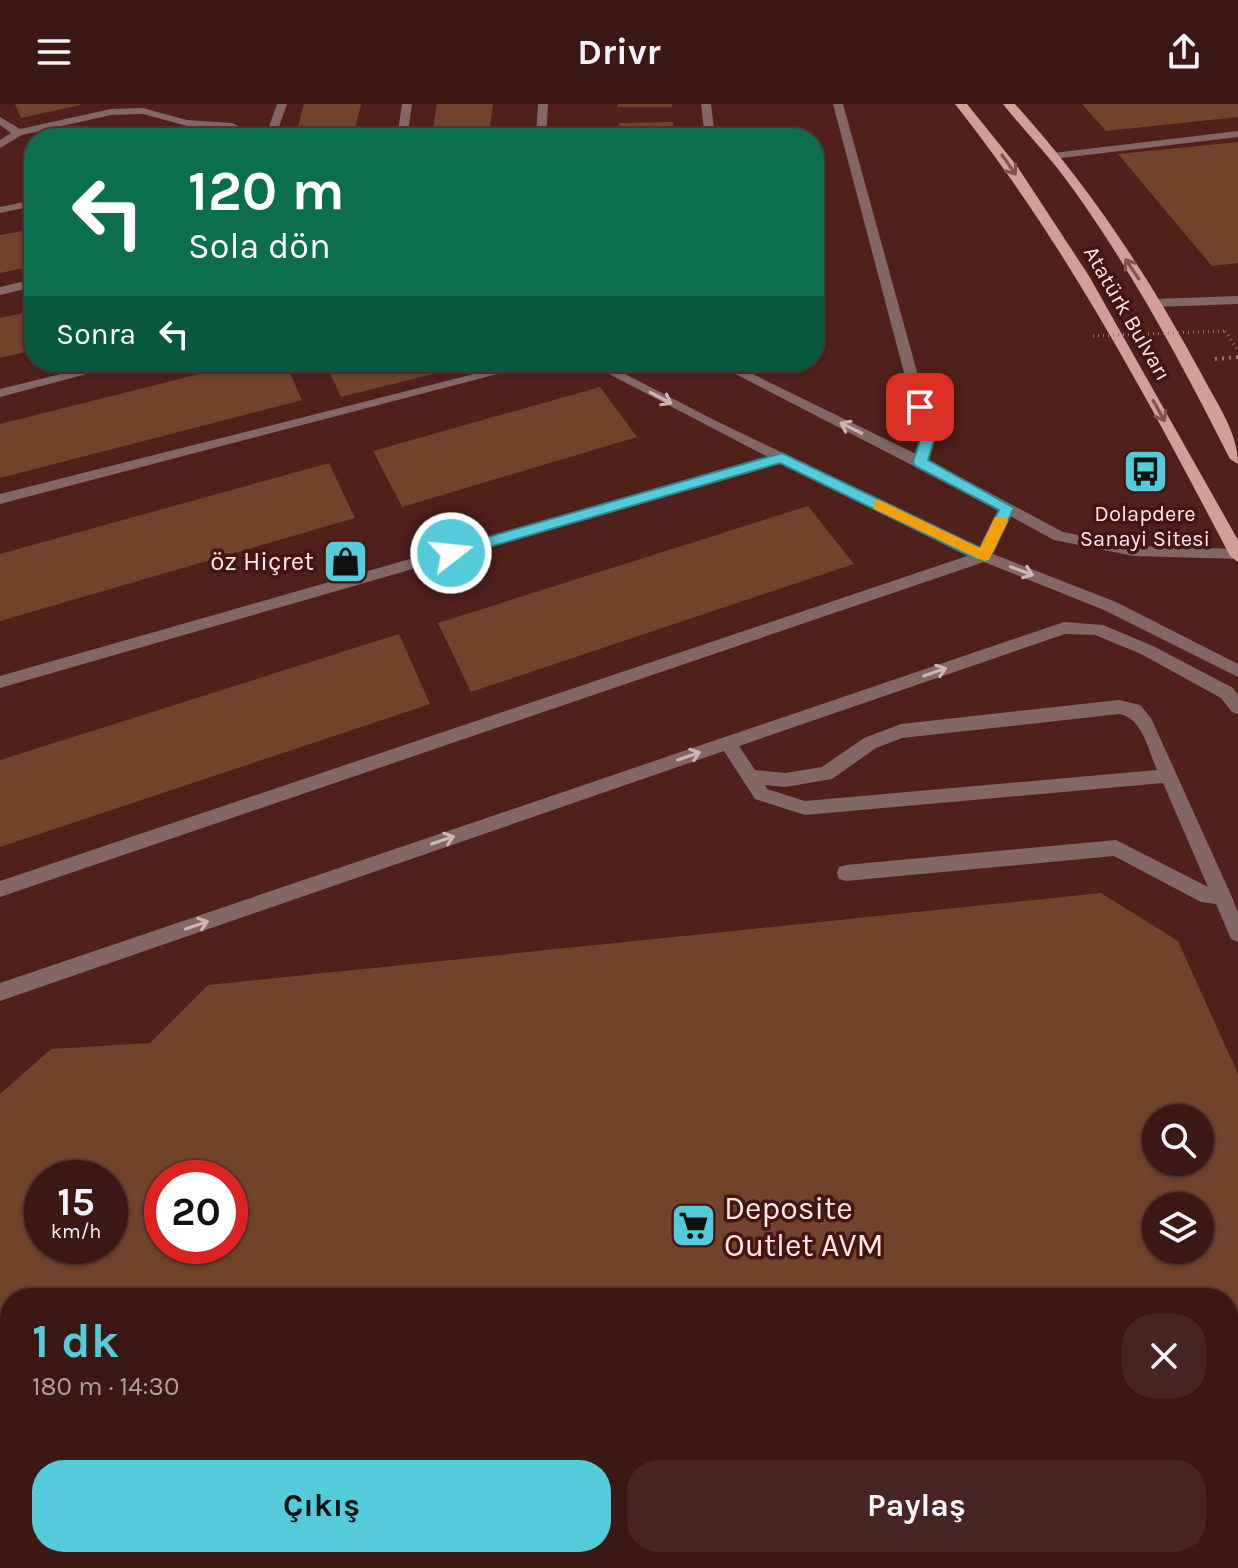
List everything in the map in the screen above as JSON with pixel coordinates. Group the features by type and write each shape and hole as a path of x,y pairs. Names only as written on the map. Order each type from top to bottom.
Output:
{"main road":[{"name":"Atatürk Bulvarı","path":"961,104 982,126 1032,197 1099,301 1238,555"},
{"name":"Atatürk Bulvarı","path":"1009,104 1080,191 1154,303 1189,360 1238,459"}],"street":[{"path":"1154,303 1238,300"}],"lane":[{"path":"274,128 282,104"},
{"path":"403,128 407,104"},
{"path":"542,128 543,104"},
{"path":"706,104 709,128"},
{"path":"838,104 928,437 920,462"},
{"path":"40,128 111,112 145,108 187,123 236,128"},
{"path":"0,120 18,133"},
{"path":"187,123 187,128"},
{"path":"0,145 24,132"},
{"path":"1053,156 1238,134"},
{"path":"0,210 24,205"},
{"path":"0,291 24,285"},
{"path":"0,393 85,372"},
{"path":"0,499 498,372"},
{"path":"612,372 984,556 1110,606 1238,671"},
{"path":"746,372 1059,536 1134,551 1238,555"},
{"path":"0,682 782,458"},
{"path":"0,889 984,556 1007,508"},
{"path":"0,992 1064,628 1097,629 1147,650 1227,693 1238,707"},
{"path":"750,777 785,780 826,774 870,743 901,731 1119,707 1134,710 1143,718 1238,933"},
{"path":"728,743 761,794 788,805 837,808 1167,776"},
{"path":"826,774 837,808"},
{"path":"846,873 1116,848 1208,896 1222,895"}],"path":[{"path":"1093,336 1225,331 1238,351"}],"building":[{"path":"15,104 80,104 80,105 21,118"},
{"path":"304,104 361,104 355,128 298,128"},
{"path":"437,104 493,104 490,127 433,127"},
{"path":"618,104 672,104 672,107 618,107"},
{"path":"1082,104 1238,104 1238,117 1106,131"},
{"path":"673,122 674,128 619,128 619,123"},
{"path":"1238,142 1238,263 1212,266 1118,154"},
{"path":"24,231 24,268 0,273 0,235"},
{"path":"24,313 24,352 0,358 0,318"},
{"path":"207,372 289,372 302,400 0,478 0,424"},
{"path":"330,372 441,372 341,397"},
{"path":"600,387 637,437 402,507 373,451"},
{"path":"329,463 355,518 0,621 0,554"},
{"path":"808,506 854,564 471,692 438,623"},
{"path":"399,634 430,704 0,847 0,760"},
{"name":"Deposite Outlet AVM","path":"1101,893 1178,941 1238,1074 1238,1288 0,1288 0,1094 51,1049 150,1043 208,985"}],"slow traffic":[{"path":"879,505 984,556 1001,521"}],"place":[{"name":"Dolapdere Sanayi Sitesi","path":"1145,472"},
{"name":"öz Hiçret","path":"345,561"},
{"name":"Deposite Outlet AVM","path":"693,1226"}],"route":[{"path":"451,553 782,458 984,556 1007,508 920,462 928,437 920,407"}]}
